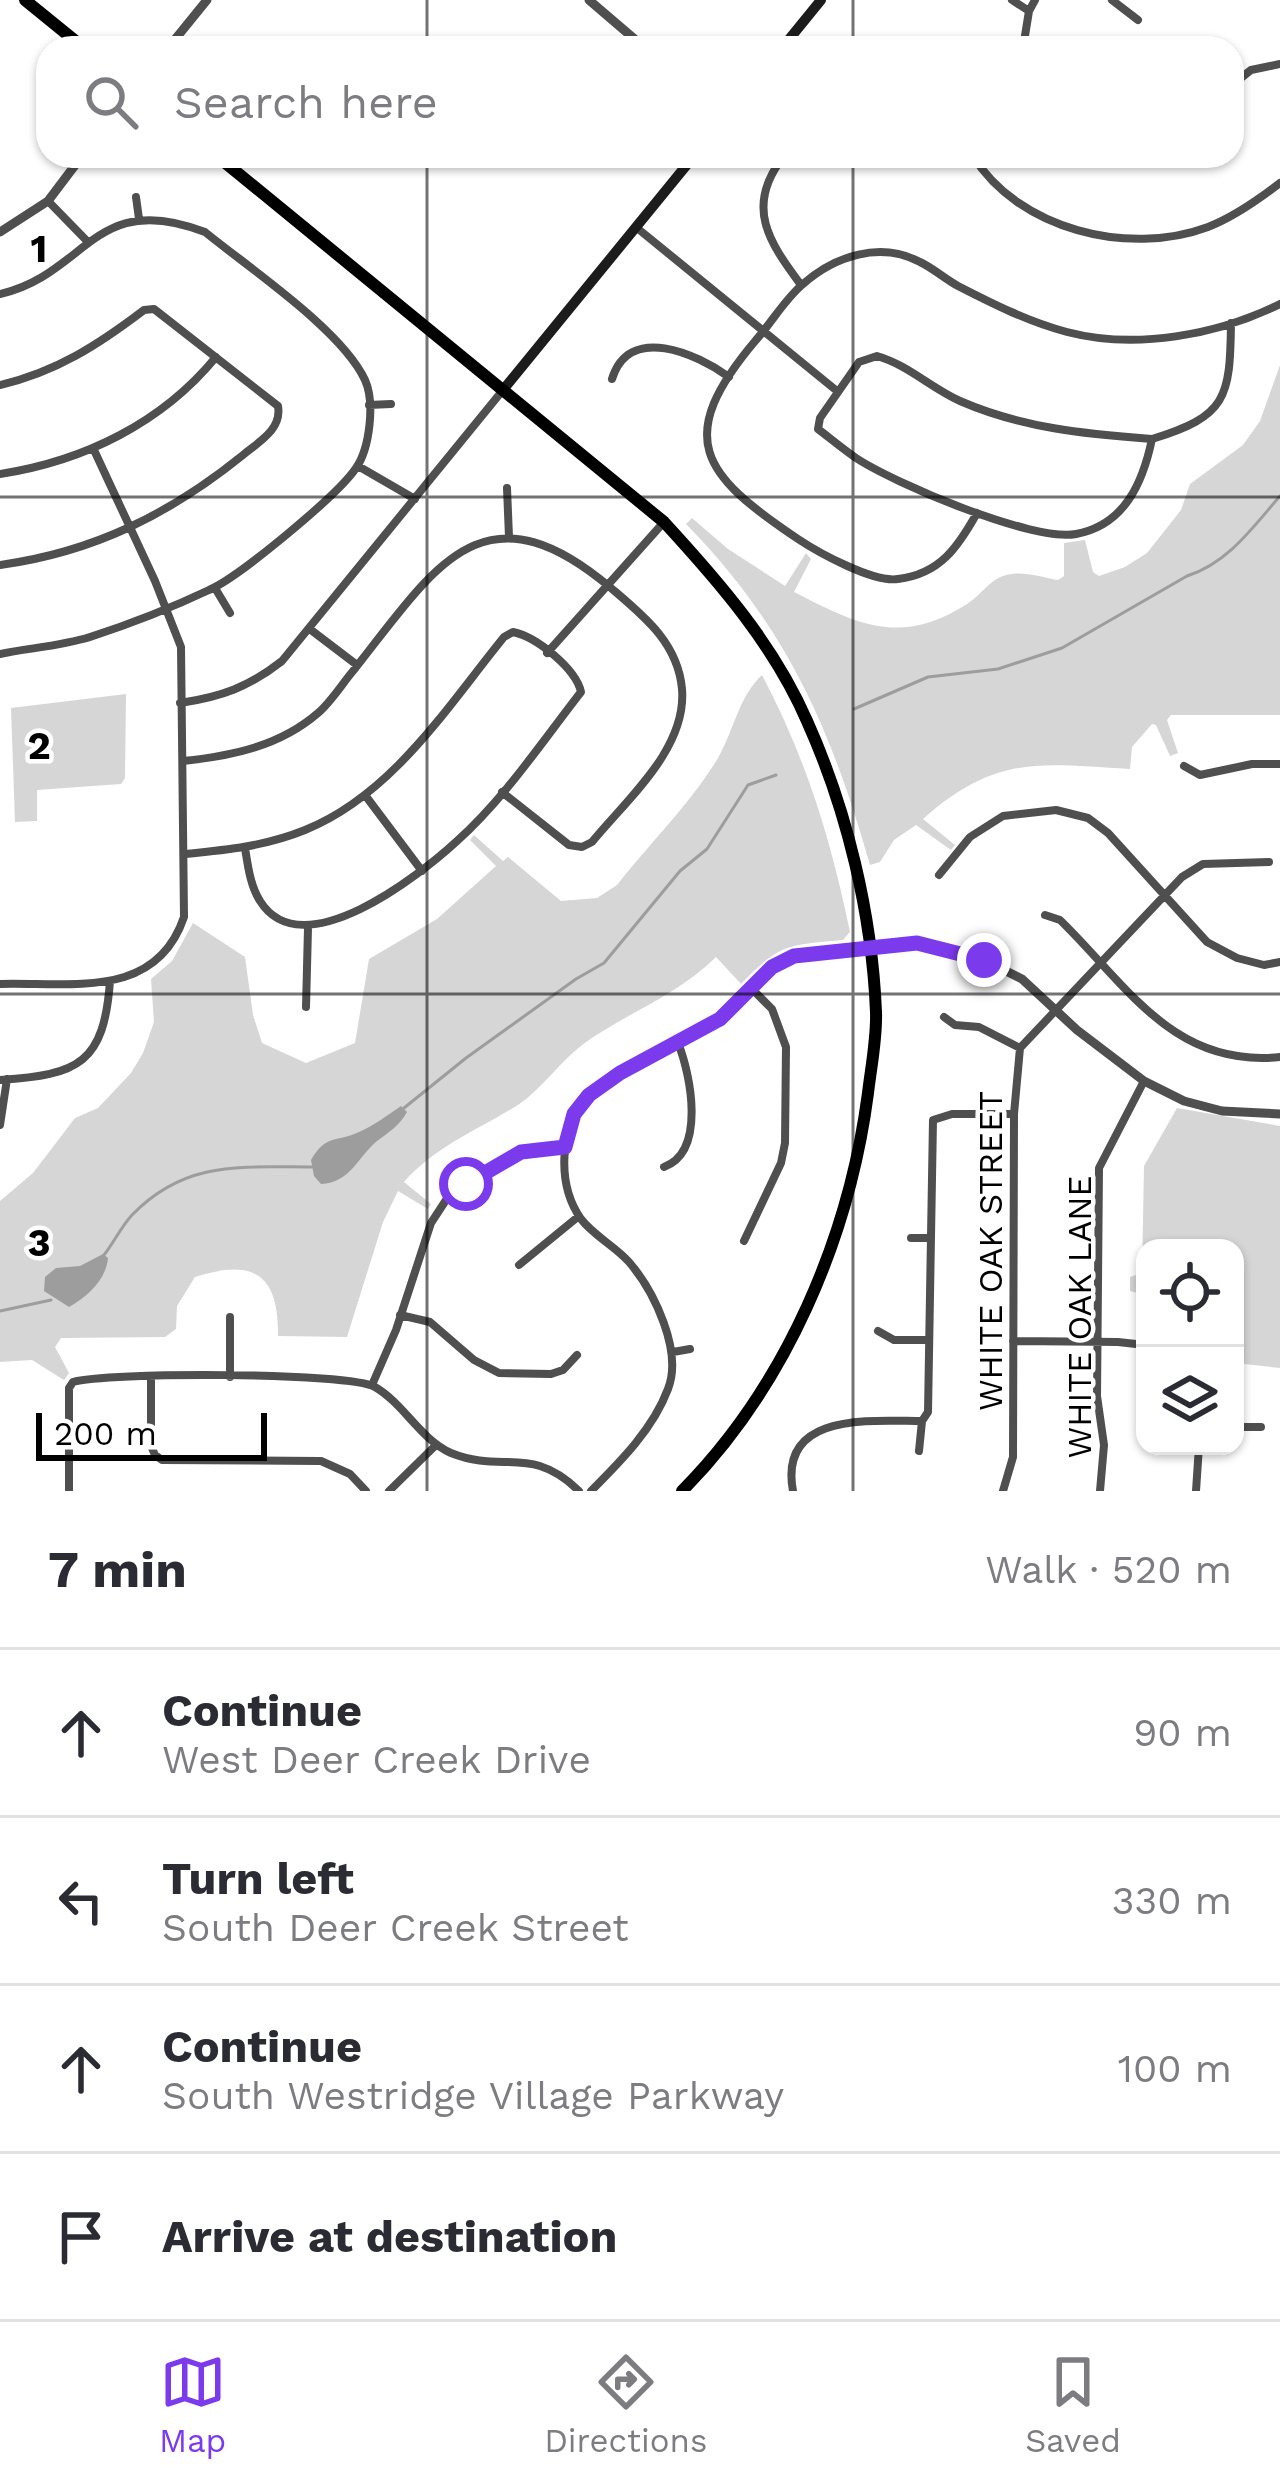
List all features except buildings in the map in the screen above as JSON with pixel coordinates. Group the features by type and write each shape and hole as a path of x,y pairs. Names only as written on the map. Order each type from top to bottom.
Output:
{"main road":[{"path":"25,0 69,36"},
{"path":"792,36 821,0"},
{"path":"232,168 664,522 729,592 775,661 825,764 861,891 877,1017 857,1168 824,1268 772,1372 690,1488"},
{"path":"503,390 684,168"}],"street":[{"path":"178,36 207,0"},
{"path":"590,0 631,36"},
{"path":"1012,0 1029,11"},
{"path":"1025,36 1035,0"},
{"path":"1112,0 1138,20"},
{"path":"1244,76 1280,64"},
{"path":"0,232 48,201 73,168"},
{"path":"775,168 763,202 764,224 770,244 801,285"},
{"path":"980,168 989,182 1016,203 1083,232 1119,236 1167,236 1206,227 1280,183"},
{"path":"136,197 139,219"},
{"path":"48,201 87,241"},
{"path":"0,294 40,278 87,241 139,219 181,222 205,232 331,335 368,385 369,405 368,436 358,466 313,512 215,588 87,638 0,654"},
{"path":"637,228 837,391"},
{"path":"977,513 941,565 888,580 811,547 720,478 708,455 706,424 714,398 801,285 839,259 879,251 918,260 991,303 1071,334 1149,339 1187,335 1280,304"},
{"path":"0,385 39,375 92,350 143,310 154,309 278,406 277,425 199,489 130,528 68,551 0,565"},
{"path":"1152,439 1142,482 1123,509 1096,526 1063,534 977,513 858,460 818,429 820,418 859,362 877,356 956,399 1030,425 1152,439 1191,427 1212,412 1230,369 1231,323"},
{"path":"612,380 622,358 643,348 672,348 704,358 729,377"},
{"path":"0,474 94,450 160,412 216,357"},
{"path":"180,703 231,694 282,661 503,390"},
{"path":"369,405 392,404"},
{"path":"0,984 110,981 149,969 177,938 184,917 181,646 94,450"},
{"path":"358,466 416,500"},
{"path":"507,488 509,537"},
{"path":"547,653 664,522"},
{"path":"183,761 234,756 278,739 319,712 446,560 476,543 509,537 554,546 658,630 672,653 683,697 676,738 592,842 582,848 569,845 502,792"},
{"path":"215,588 230,613"},
{"path":"311,630 357,665"},
{"path":"186,854 244,848 307,830 364,795 411,752 504,637 513,632 526,635 578,679 581,692 460,839 380,898 308,928 283,922 262,905 251,883 244,848"},
{"path":"1184,766 1200,776 1252,764 1280,764"},
{"path":"364,795 422,871"},
{"path":"939,875 970,837 1003,816 1056,811 1088,818 1108,833 1207,942 1237,958 1264,965 1280,962"},
{"name":"WHITE OAK STREET","path":"1004,1491 1013,1456 1014,1114 1020,1048 1182,877 1203,864 1269,862"},
{"path":"1045,915 1060,920 1158,1022 1196,1045 1235,1055 1280,1058"},
{"path":"306,1006 308,928"},
{"path":"591,1491 629,1452 656,1414 670,1386 673,1352 662,1318 631,1264 579,1216 566,1184 565,1147 574,1114 589,1095 620,1073 720,1019 772,967 794,956 917,943 984,960 1022,979 1077,1030 1144,1081 1184,1101 1222,1112 1280,1114"},
{"path":"0,1125 3,1080 70,1070 84,1058 106,1024 110,981"},
{"path":"744,1241 781,1163 784,1143 786,1047 772,1010 751,988"},
{"path":"944,1017 955,1025 979,1027 1020,1048"},
{"path":"664,1167 684,1152 691,1124 690,1073 678,1043"},
{"name":"WHITE OAK LANE","path":"1100,1491 1105,1445 1097,1396 1099,1168 1144,1081"},
{"path":"919,1450 922,1421 928,1412 933,1120 940,1114 1014,1114"},
{"path":"373,1384 431,1223 448,1197 521,1152 565,1147"},
{"path":"519,1265 579,1216"},
{"path":"911,1238 930,1238"},
{"path":"400,1315 430,1322 474,1360 499,1373 551,1374 563,1370 577,1355"},
{"path":"230,1317 230,1377"},
{"path":"878,1330 894,1340 929,1340"},
{"path":"1013,1341 1136,1345"},
{"path":"673,1352 690,1349"},
{"path":"69,1491 69,1388 73,1382 230,1377 342,1378 373,1384 436,1445 471,1460 546,1465 579,1491"},
{"path":"151,1378 151,1446 162,1460 321,1461 350,1474 366,1491"},
{"path":"793,1491 796,1457 809,1436 847,1420 922,1421"},
{"path":"1244,1427 1262,1427"},
{"path":"389,1491 436,1445"},
{"path":"1196,1491 1198,1455"}],"shaded area":[{"path":"1280,365 1280,715 1171,715 1167,720 1178,753 1170,756 1152,724 1132,747 1130,769 1044,765 997,773 949,798 923,819 955,845 951,850 916,825 894,840 880,862 870,865 839,769 801,682 752,602 686,524 692,518 728,549 785,586 806,553 811,559 794,592 838,613 879,626 921,625 967,604 1005,575 1058,580 1064,576 1064,543 1085,540 1093,572 1099,576 1147,553 1181,510 1190,484 1243,445 1260,421"},
{"path":"762,675 792,737 825,832 850,932 843,940 786,948 741,984 716,957 686,982 586,1042 518,1105 430,1158 404,1182 431,1204 428,1209 398,1191 383,1222 347,1337 278,1336 267,1284 247,1271 232,1270 195,1277 177,1306 176,1329 165,1337 61,1338 55,1347 69,1373 64,1380 32,1360 0,1362 0,1201 33,1173 75,1118 98,1108 131,1073 154,1022 151,979 172,961 193,923 245,957 262,1043 306,1063 355,1043 369,959 437,919 496,866 470,840 474,835 561,901 597,898 617,885 695,791"},
{"path":"126,694 125,778 121,784 37,790 37,821 15,822 11,708"},
{"path":"401,1106 407,1112 397,1125 346,1174 321,1184 311,1160 322,1146 364,1130"},
{"path":"1177,1108 1280,1126 1280,1368 1244,1364 1244,1239 1143,1239 1144,1166"},
{"path":"103,1254 108,1258 104,1274 76,1303 69,1307 44,1291 45,1277 56,1268 80,1266"},
{"path":"1136,1275 1136,1293 1130,1291 1130,1277"}],"waterway":[{"path":"854,709 928,677 998,669 1062,648 1215,562 1239,543 1280,496"},
{"path":"404,1108 466,1058 604,963 680,871 707,849 748,785 776,775"},
{"path":"104,1255 132,1215 172,1184 215,1170 312,1167"},
{"path":"0,1311 51,1300"}],"route":[{"path":"466,1184 521,1152 565,1147 574,1114 589,1095 720,1019 772,967 794,956 917,943 984,960"}]}
